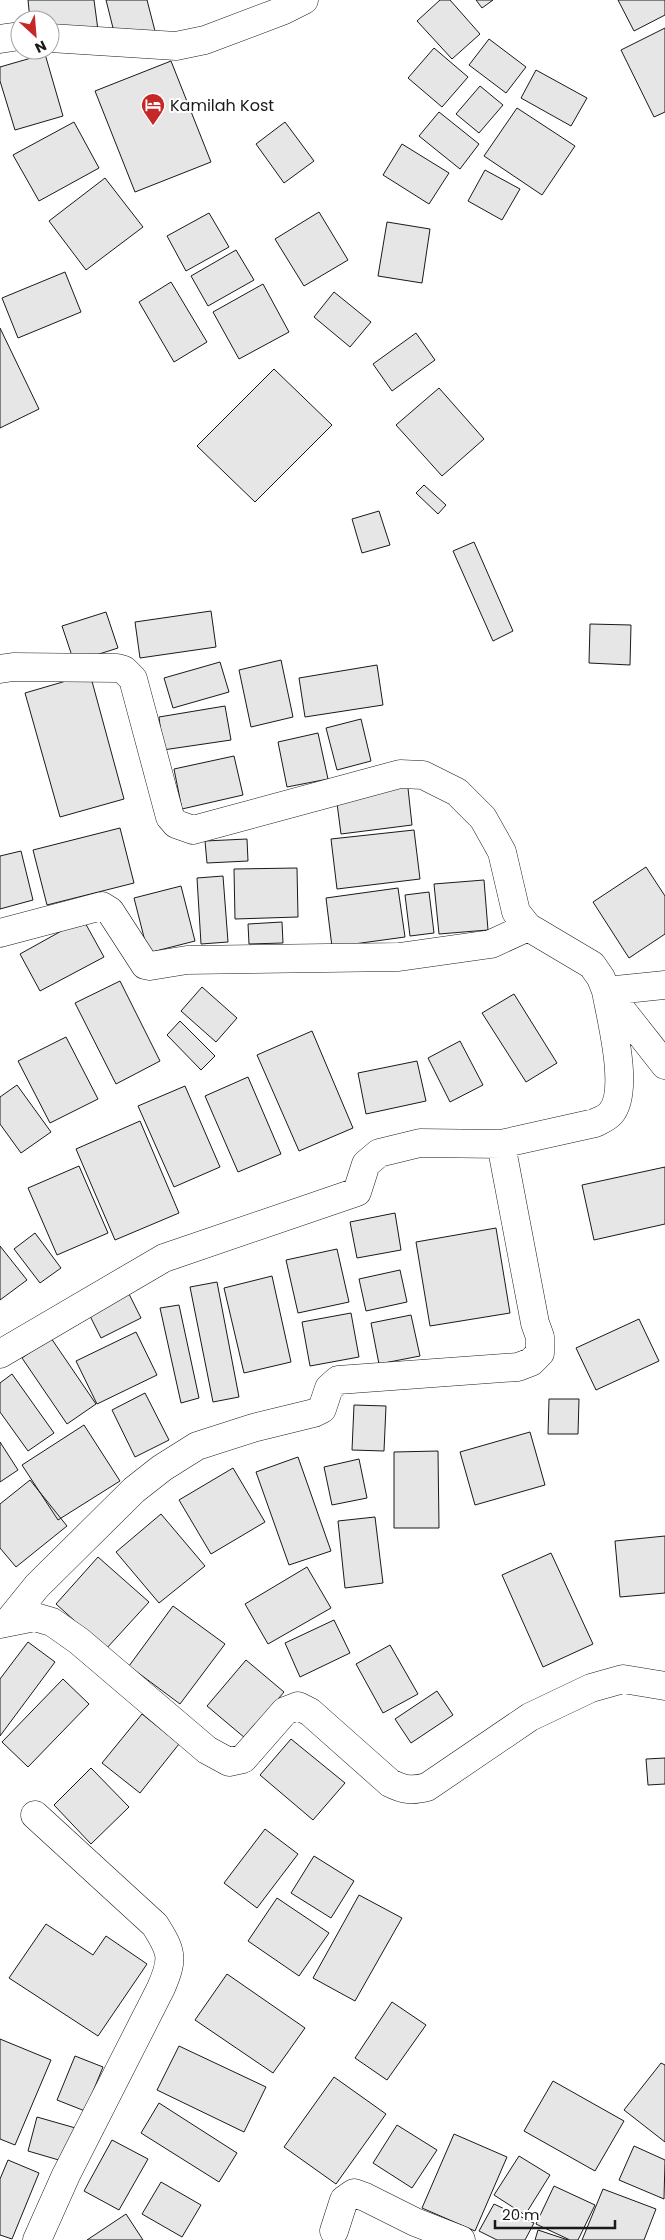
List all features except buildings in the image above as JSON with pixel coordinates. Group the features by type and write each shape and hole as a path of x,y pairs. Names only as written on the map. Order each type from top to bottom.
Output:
{"street":[{"path":"60,39 176,46 205,40 282,11 304,0"},
{"path":"0,669 13,667 108,668 124,670 133,679 170,817 176,824 193,830 400,774 424,775 457,792 483,818 502,852 516,912 528,927 592,965 601,978 606,991 620,1081 618,1100 612,1112 594,1123 501,1144 420,1143 379,1153 366,1164 357,1192 164,1258 0,1354"},
{"path":"0,933 102,906 110,911 145,964 150,966 188,960 399,957 491,944 528,927"},
{"path":"606,991 665,985"},
{"path":"606,991 665,1064"},
{"path":"4,1623 36,1586 134,1490 162,1468 197,1446 253,1428 314,1414 322,1409 329,1388 338,1380 518,1367 531,1362 540,1353 540,1336 535,1323 501,1144"},
{"path":"4,1623 35,1617 52,1622 79,1641 207,1750 229,1762 243,1758 285,1711 298,1706 310,1712 390,1783 403,1790 416,1790 427,1787 530,1717 591,1688 624,1680 665,1686"},
{"path":"35,1815 155,1925 166,1943 171,1957 161,1988 66,2176 37,2240"},
{"path":"334,2231 344,2200 354,2193 415,2222 461,2240"}],"place":[{"name":"Kamilah Kost","path":"153,126"}]}
